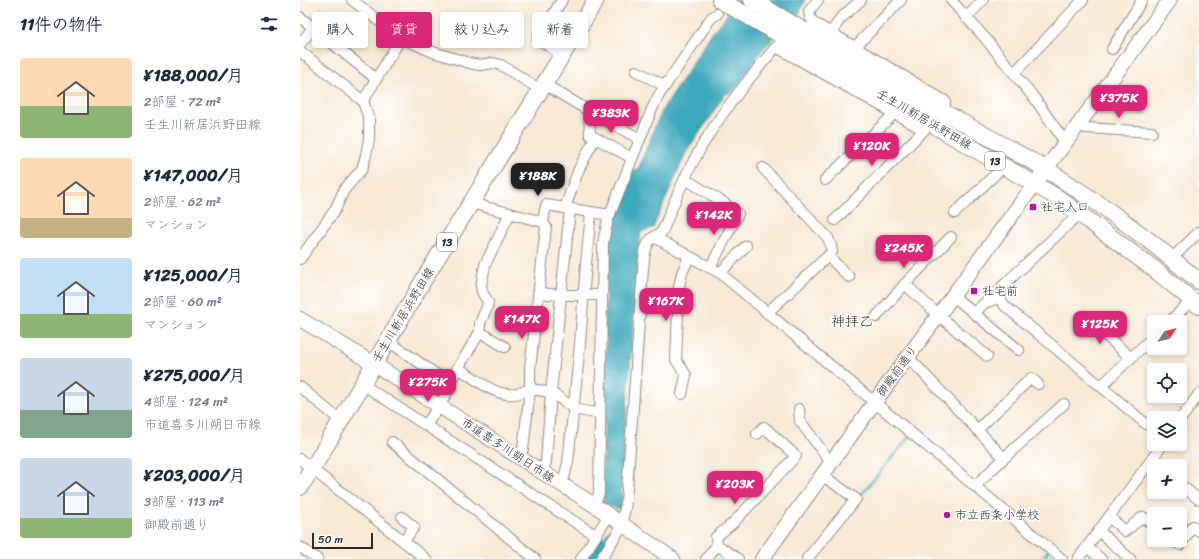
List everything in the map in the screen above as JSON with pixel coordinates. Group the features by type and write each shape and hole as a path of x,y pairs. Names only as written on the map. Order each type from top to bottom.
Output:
{"main road":[{"name":"壬生川新居浜野田線","path":"300,487 471,203 596,0"},
{"name":"壬生川新居浜野田線","path":"752,0 794,25 911,110 944,113 1046,169 1105,208 1199,281"},
{"name":"壬生川新居浜野田線","path":"722,6 779,34 911,110 945,132 1058,198 1154,269 1195,303"}],"street":[{"path":"352,0 376,19"},
{"path":"562,0 538,38 562,55"},
{"path":"818,0 809,11 813,22 945,101 945,132"},
{"path":"831,33 840,19 861,0"},
{"path":"855,47 901,0"},
{"path":"952,0 1035,99 1066,142"},
{"path":"966,18 983,0"},
{"path":"1014,73 1083,0"},
{"path":"1112,49 1142,0"},
{"name":"御殿前通り","path":"762,559 874,403 1170,0"},
{"path":"594,505 599,494 603,243 605,231 632,158 659,95 711,18 722,6"},
{"path":"300,17 312,27"},
{"path":"300,44 312,29"},
{"path":"1119,39 1134,50"},
{"path":"601,559 622,523 626,503 647,246 650,240 662,232 685,179 713,128 755,72 776,47 894,114"},
{"path":"338,48 376,79"},
{"path":"363,101 395,48"},
{"path":"424,48 474,64 480,65 493,63 501,65 589,110 640,139"},
{"path":"300,51 363,101 369,119 369,139 362,169 344,190 335,210 300,259"},
{"path":"636,71 665,86"},
{"path":"589,110 590,135 632,158"},
{"path":"825,180 894,114 911,110 924,130 835,220"},
{"path":"1079,123 1086,128 1152,132"},
{"path":"542,472 546,462 568,208 578,171 595,138"},
{"path":"955,213 1004,166"},
{"path":"763,168 828,238 832,252 767,313"},
{"path":"685,179 727,203"},
{"path":"471,203 543,222"},
{"path":"519,458 523,449 530,390 530,369 546,227 543,222 546,204 591,213 610,215"},
{"path":"449,382 480,332 480,323 488,302 482,292 481,286 485,265 510,213"},
{"path":"562,485 568,463 591,213"},
{"path":"710,268 738,214"},
{"path":"1079,214 999,290 1000,298 1005,306 1146,424"},
{"path":"1171,259 1199,232"},
{"path":"654,237 720,274 1062,559"},
{"path":"876,317 905,284 951,237"},
{"path":"720,274 746,246"},
{"path":"828,256 849,277"},
{"path":"682,394 686,375 676,360 678,302 682,273 689,257"},
{"path":"905,284 938,316 987,356"},
{"path":"538,293 561,295 602,295"},
{"path":"953,296 1019,350"},
{"path":"974,313 986,302 1000,298"},
{"path":"1179,315 1195,303"},
{"path":"1084,316 1131,358"},
{"name":"市道喜多川朔日市線","path":"300,318 622,523 673,559"},
{"path":"480,332 505,347"},
{"path":"388,340 449,382 451,386 426,425"},
{"path":"1101,386 1147,343"},
{"path":"908,357 1004,458"},
{"path":"458,368 496,391 507,394 530,390 547,392 558,396 573,408 600,413"},
{"path":"978,430 1031,378 1038,384"},
{"path":"362,384 595,535"},
{"path":"300,387 341,421"},
{"path":"1187,411 1199,394"},
{"path":"974,486 1064,404"},
{"path":"799,409 800,421 831,463"},
{"path":"706,559 717,545 716,537 734,522 796,456 764,427 757,434"},
{"path":"392,442 535,559"},
{"path":"300,459 404,541 413,555 426,559"},
{"path":"1078,559 1109,517 1147,472"},
{"path":"807,559 856,500 822,475"},
{"path":"1187,490 1198,499"},
{"path":"581,559 609,515"},
{"path":"402,517 414,527 404,541"},
{"path":"1109,517 1125,531 1143,517 1147,520"},
{"path":"1187,535 1193,526 1199,531"},
{"path":"1099,531 1130,559"},
{"path":"717,545 738,559"},
{"path":"300,546 317,559"},
{"path":"1087,547 1101,559"}],"water":[{"path":"733,0 805,0 799,14 783,25 765,46 733,92 725,94 685,155 653,228 641,232 621,492 622,505 620,509 608,506 603,500 603,458 605,458 605,452 603,452 606,391 604,390 607,337 604,337 608,245 610,243 611,235 609,235 611,224 627,181 630,180 632,172 639,167 664,107 717,26 726,16"},
{"path":"599,534 608,541 597,559 583,559"}],"waterway":[{"path":"860,496 910,436 911,438"},
{"path":"603,540 612,528"},
{"path":"1041,559 1048,552 1047,551"}],"place":[{"name":"社宅入口","path":"1033,207"},
{"name":"社宅前","path":"974,291"},
{"name":"市立西条小学校","path":"947,515"}],"district":[{"name":"神拝乙","path":"852,321"}]}
